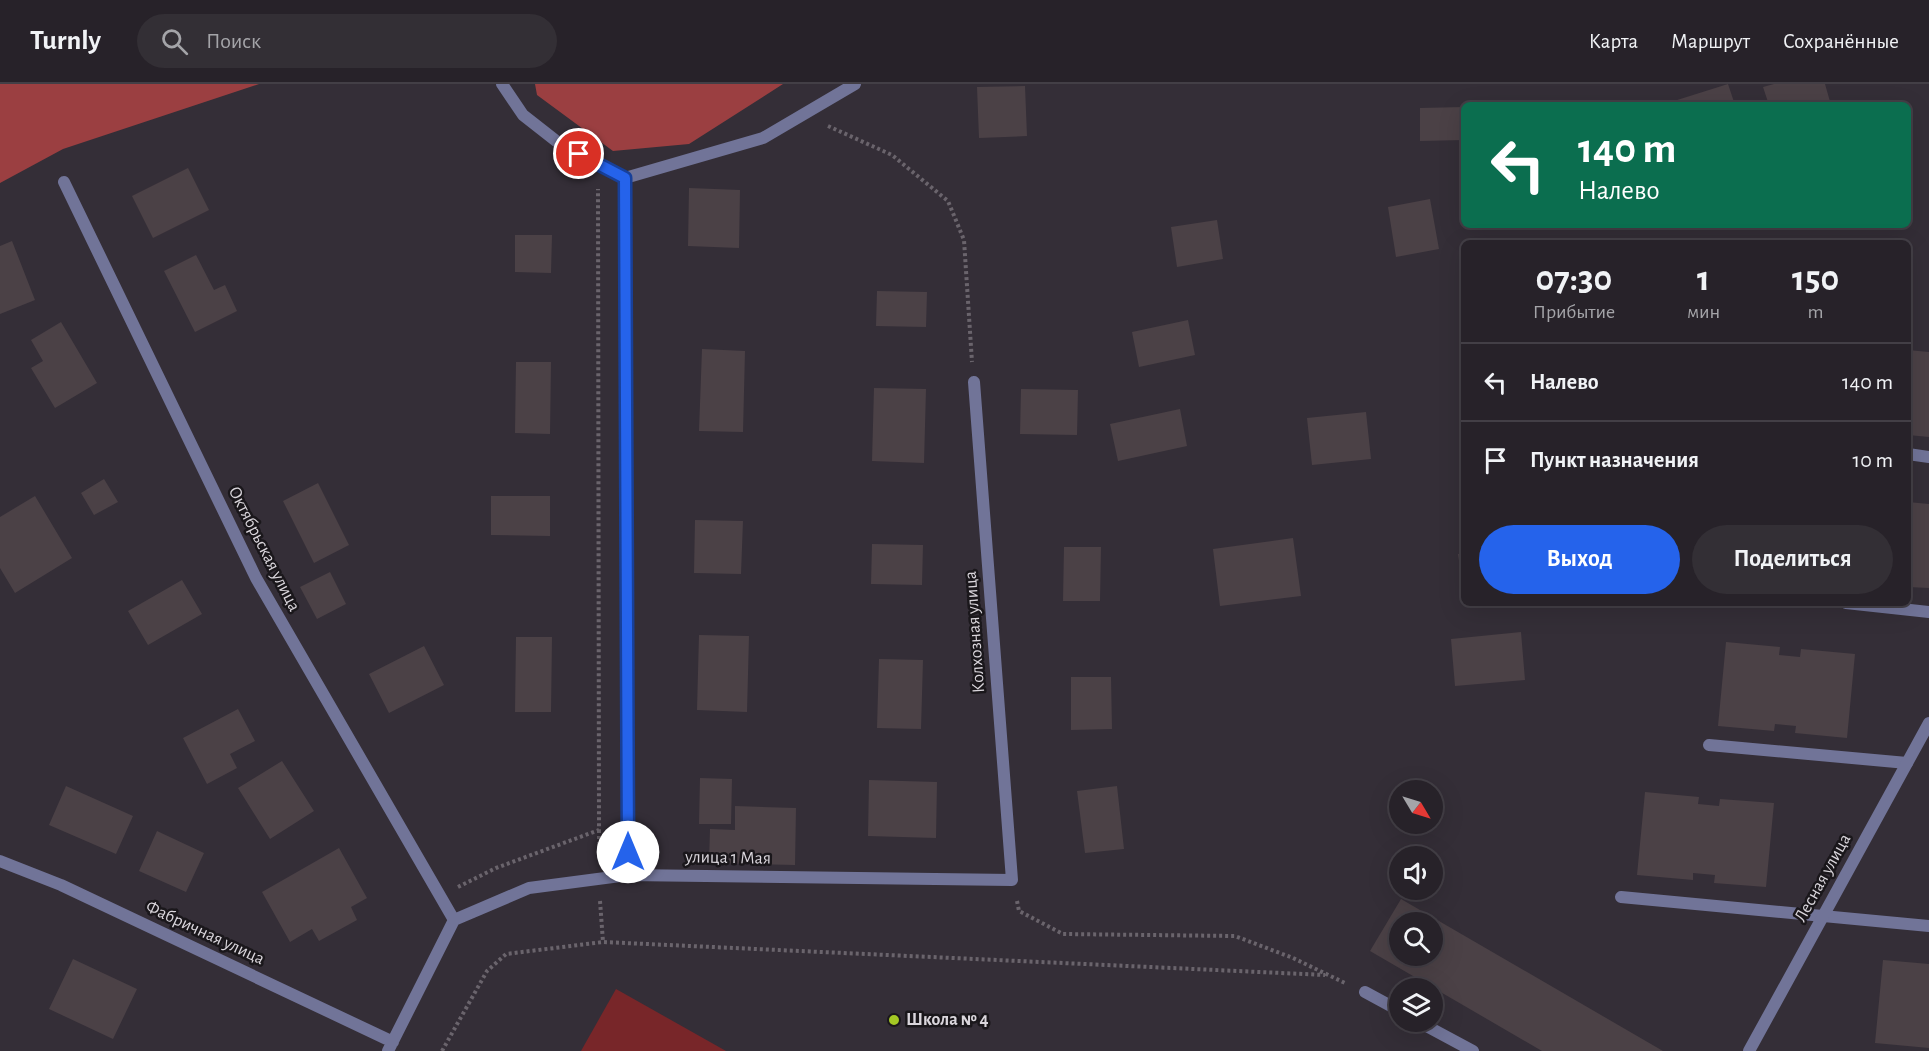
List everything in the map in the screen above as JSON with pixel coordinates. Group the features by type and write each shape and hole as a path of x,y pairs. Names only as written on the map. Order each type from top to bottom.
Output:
{"street":[{"path":"502,84 523,115 560,144 625,178 763,138 855,84"},
{"path":"625,178 628,875"},
{"name":"Октябрьская улица","path":"64,182 256,578 454,920"},
{"name":"Колхозная улица","path":"974,382 1012,880"},
{"path":"1911,454 1929,457"},
{"path":"1874,606 1929,612"},
{"name":"Лесная улица","path":"1749,1051 1929,723"},
{"path":"1709,745 1907,763"},
{"name":"Фабричная улица","path":"0,861 61,885 391,1046"},
{"name":"улица 1 Мая","path":"454,920 529,888 628,875 1012,880"},
{"path":"1621,897 1929,926"},
{"path":"391,1046 454,920"},
{"path":"1365,992 1389,1005"},
{"path":"1438,1032 1473,1051"}],"path":[{"path":"802,115 892,155 948,201 964,240 974,382"},
{"path":"440,896 496,868 599,831 598,164"},
{"path":"1012,880 1019,911 1063,934 1235,936 1293,958 1365,992"},
{"path":"442,1051 487,971 506,954 603,942 1325,975"}],"shaded area":[{"path":"0,84 259,84 63,149 0,183"},
{"path":"535,84 783,84 689,144 613,151 537,95"},
{"path":"616,989 726,1051 581,1051"}],"building":[{"path":"1728,84 1734,102 1674,102"},
{"path":"1774,84 1825,84 1830,102 1768,102 1763,87"},
{"path":"1025,86 1027,136 979,138 977,87"},
{"path":"1461,107 1461,140 1420,141 1420,108"},
{"path":"188,168 209,210 153,238 132,196"},
{"path":"689,188 740,190 739,248 688,246"},
{"path":"1430,199 1439,249 1396,257 1388,207"},
{"path":"1217,220 1223,259 1177,267 1171,227"},
{"path":"515,235 552,235 551,273 515,272"},
{"path":"12,241 35,300 0,314 0,246"},
{"path":"196,255 214,290 225,285 237,311 195,332 164,271"},
{"path":"877,291 927,292 926,327 876,326"},
{"path":"1188,320 1195,355 1139,367 1132,332"},
{"path":"61,322 97,383 55,408 31,368 43,361 31,340"},
{"path":"702,349 745,351 743,432 699,431"},
{"path":"1911,350 1929,352 1929,437 1911,435"},
{"path":"516,362 551,362 550,434 515,433"},
{"path":"874,388 926,389 924,463 872,461"},
{"path":"1021,389 1078,390 1077,435 1020,434"},
{"path":"1180,409 1187,446 1118,461 1110,424"},
{"path":"1366,412 1371,459 1312,465 1307,418"},
{"path":"104,479 118,502 94,515 81,493"},
{"path":"318,483 349,545 314,563 283,501"},
{"path":"35,496 72,558 15,593 0,568 0,517"},
{"path":"491,496 550,496 550,536 491,535"},
{"path":"1911,502 1929,504 1929,588 1911,587"},
{"path":"695,520 743,521 741,574 694,573"},
{"path":"1293,538 1301,596 1220,606 1213,549"},
{"path":"872,544 923,545 922,585 871,584"},
{"path":"1064,547 1101,547 1100,601 1063,601"},
{"path":"1458,554 1461,554 1461,574"},
{"path":"330,572 346,604 317,619 300,587"},
{"path":"182,580 202,614 148,645 128,611"},
{"path":"1521,632 1525,680 1455,686 1451,639"},
{"path":"699,635 749,636 747,712 697,710"},
{"path":"516,637 552,637 551,712 515,712"},
{"path":"1726,642 1780,647 1779,655 1800,657 1801,649 1855,654 1847,738 1795,733 1796,726 1775,724 1774,731 1718,726"},
{"path":"424,646 444,685 389,713 369,674"},
{"path":"879,659 923,660 921,729 877,728"},
{"path":"1071,677 1111,677 1112,729 1071,730"},
{"path":"238,709 255,741 230,754 237,768 207,784 183,738"},
{"path":"282,761 314,811 270,839 238,788"},
{"path":"700,778 732,779 731,824 699,824"},
{"path":"869,780 937,782 936,838 868,836"},
{"path":"66,786 133,816 116,854 49,825"},
{"path":"1117,786 1124,849 1085,853 1077,791"},
{"path":"1645,792 1699,797 1698,804 1719,806 1720,799 1774,803 1766,887 1714,883 1715,875 1693,873 1693,880 1637,875"},
{"path":"735,806 796,808 795,865 709,863 710,829 735,830"},
{"path":"157,831 204,853 186,892 139,871"},
{"path":"339,848 367,898 351,907 357,920 319,941 312,929 290,942 262,892"},
{"path":"1400,900 1423,912 1393,912"},
{"path":"1389,919 1389,962 1370,951"},
{"path":"1443,923 1663,1051 1542,1051 1443,993 1443,978 1416,978 1396,966 1443,966"},
{"path":"73,959 137,989 113,1039 49,1009"},
{"path":"1883,960 1929,964 1929,1048 1875,1043"}],"place":[{"name":"Школа № 4","path":"894,1020"}],"route":[{"path":"579,154 625,178 628,852"}]}
